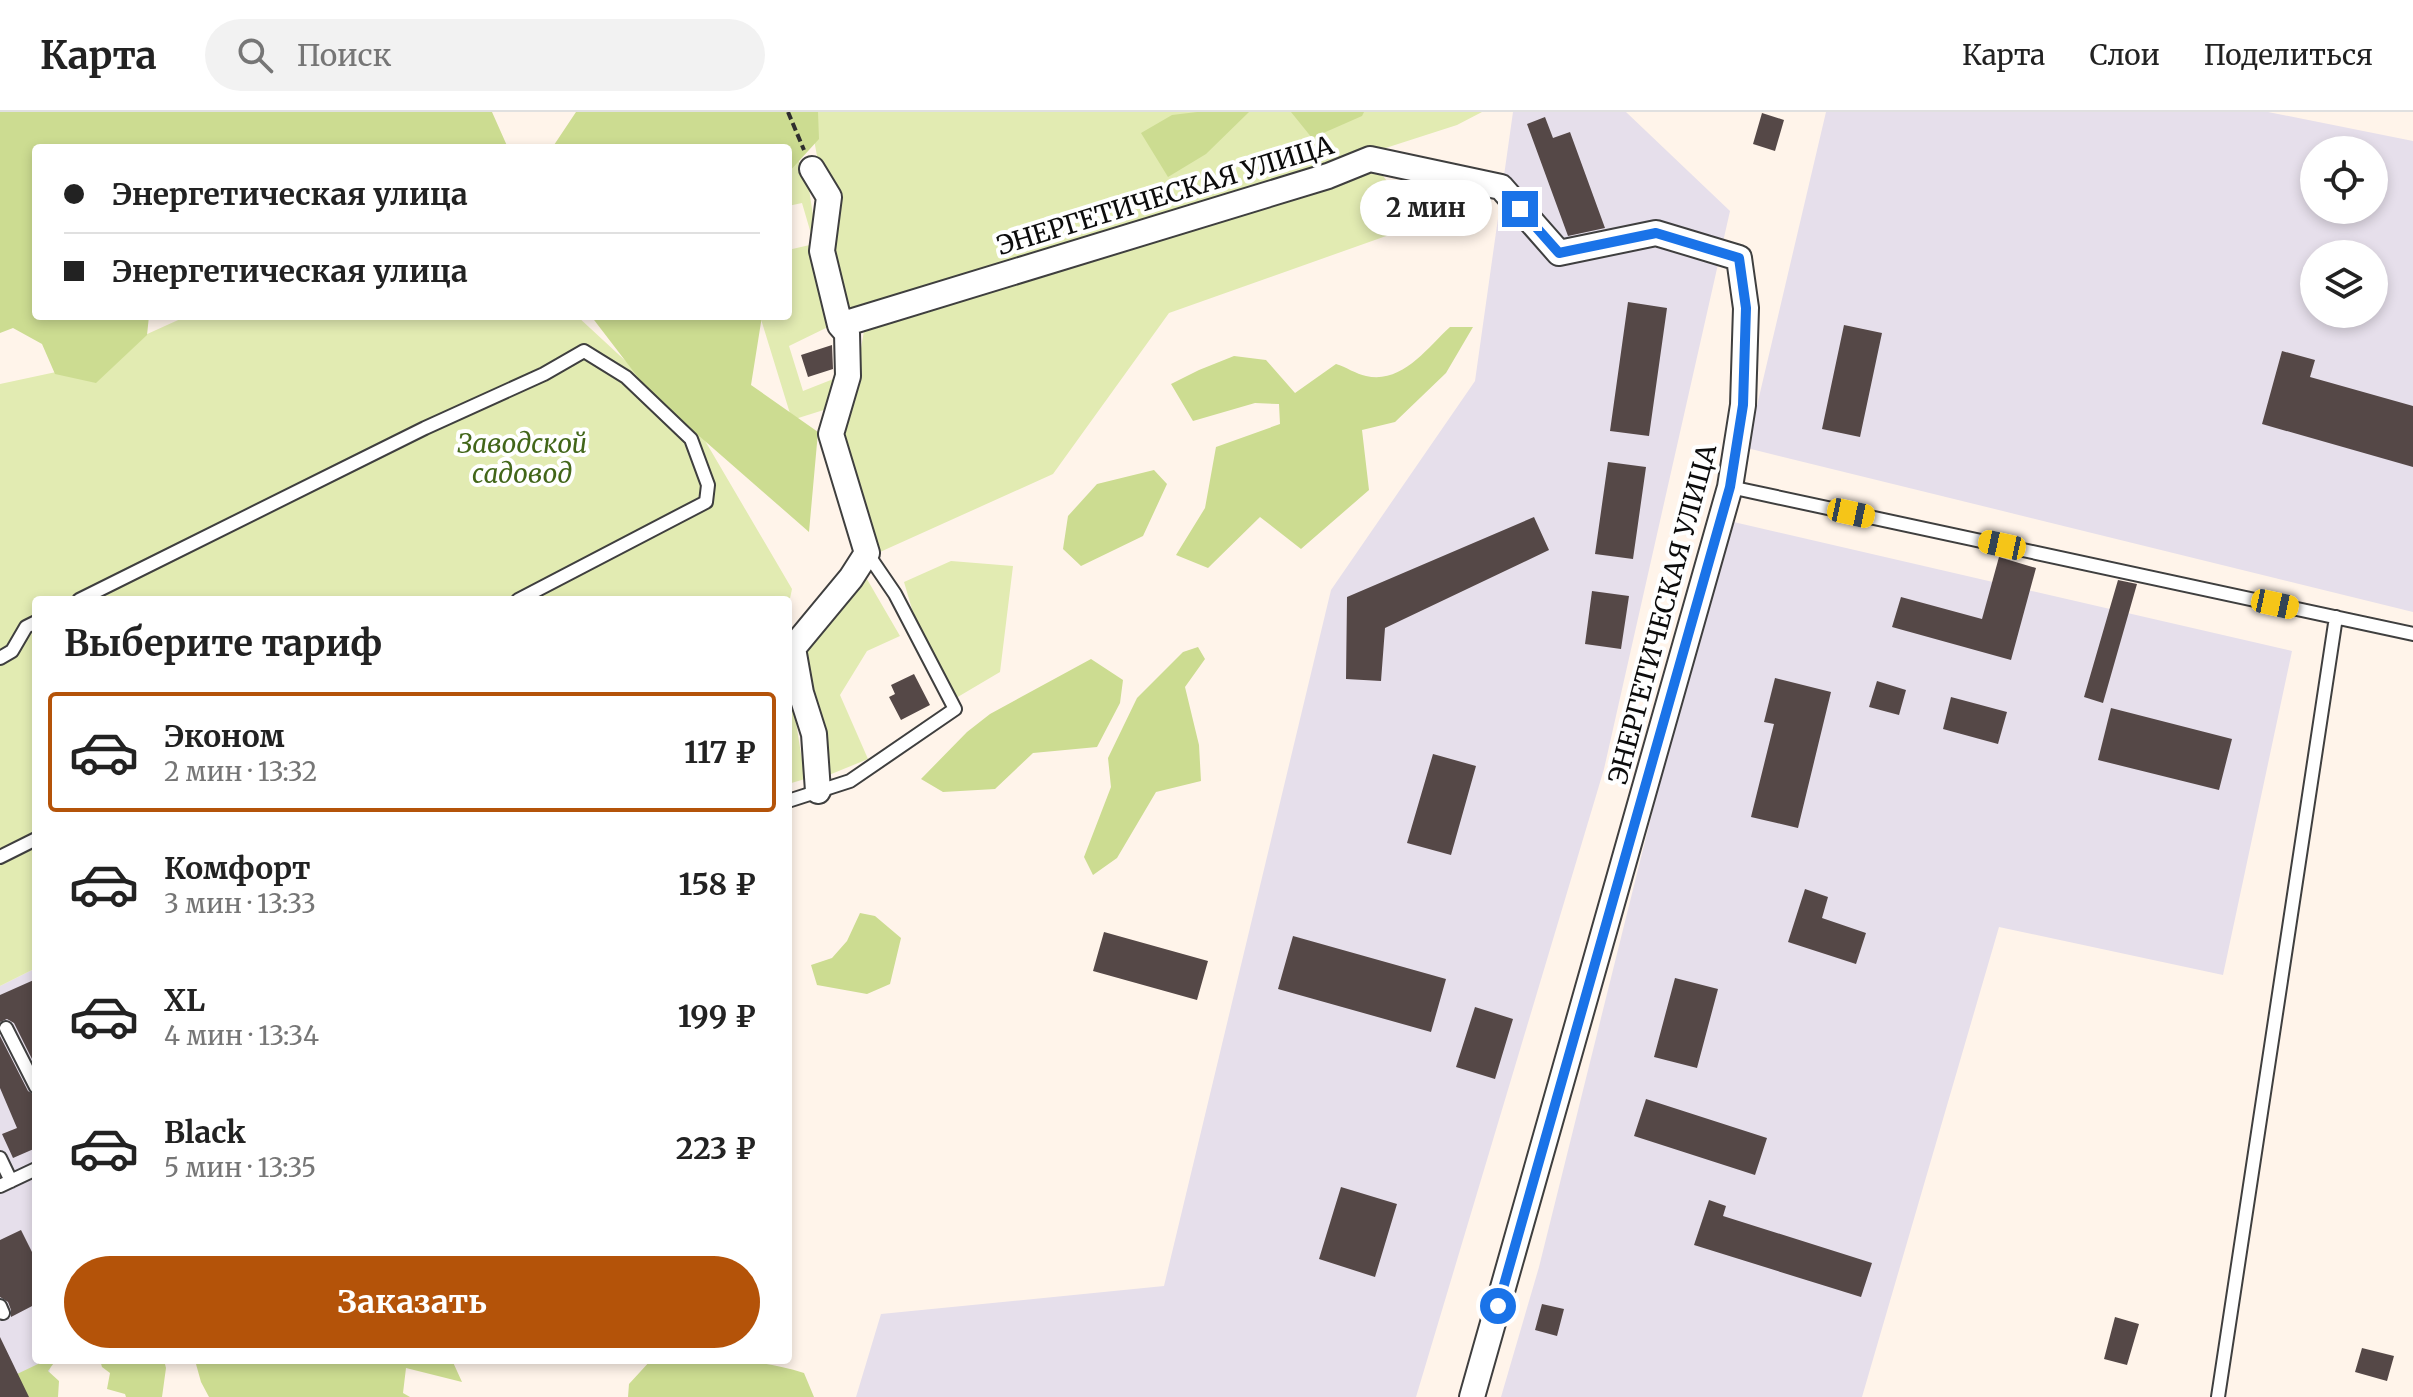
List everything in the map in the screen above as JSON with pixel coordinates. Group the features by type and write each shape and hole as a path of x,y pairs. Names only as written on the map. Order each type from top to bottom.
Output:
{"street":[{"name":"ЭНЕРГЕТИЧЕСКАЯ УЛИЦА","path":"840,325 1328,176 1370,159 1501,187 1559,253 1656,233 1739,258 1746,308 1743,405 1730,487 1472,1397"},
{"path":"812,169 829,197 822,251 840,325 847,333 848,376 831,434 867,553 851,578 793,648 801,693 814,734 818,791"}],"lane":[{"path":"87,596 425,428 544,374 584,351 626,377 691,439 708,485 706,502 526,596"},
{"path":"1730,487 2413,634"},
{"path":"792,800 850,781 955,709 895,594 867,553"},
{"path":"2218,1397 2336,617"},
{"path":"0,658 12,651 26,627 32,624"},
{"path":"0,857 32,841"},
{"path":"6,1028 32,1079"},
{"path":"0,1158 6,1184 32,1171"}],"path":[{"path":"788,112 812,169"}],"shaded area":[{"path":"1513,112 1626,112 1730,211 1604,769 1416,1397 856,1397 881,1314 1164,1286 1331,590 1475,381"},
{"path":"1826,112 2268,112 2388,136 2413,141 2413,612 1747,448"},
{"path":"1725,520 2292,651 2223,975 1999,927 1862,1397 1501,1397 1539,1267"},
{"path":"32,970 32,1364 51,1364 44,1397 0,1397 0,986"}],"green space":[{"path":"0,112 492,112 506,144 32,144 32,320 149,320 147,335 96,383 55,374 42,344 13,328 0,333"},
{"path":"576,112 818,112 819,139 792,169 792,144 555,144"},
{"path":"809,112 1482,112 1457,125 1367,154 845,314 827,231 838,197 817,156"},
{"path":"1249,112 1206,154 1168,177 1141,133 1172,115"},
{"path":"1291,112 1364,112 1362,116 1312,138"},
{"path":"792,149 807,176 830,326 789,346 803,391 841,376 830,408 792,420 761,320 792,320 792,249 814,244 802,203 792,205"},
{"path":"1373,163 1420,224 1169,313 1053,474 880,552 857,513 838,445 853,395 865,325"},
{"name":"Заводской садовод","path":"178,320 581,320 697,427 792,589 791,596 32,596 32,970 0,986 0,384 70,369"},
{"path":"594,320 761,320 751,385 818,432 809,532 650,393"},
{"path":"1450,327 1473,327 1446,373 1395,422 1362,430 1369,490 1301,549 1260,517 1208,568 1176,555 1205,508 1216,447 1280,424 1279,404 1255,403 1193,421 1171,384 1234,356 1266,360 1295,393 1336,364 1366,376 1391,375 1412,363"},
{"path":"1154,470 1167,484 1143,536 1081,566 1063,549 1068,516 1097,484"},
{"path":"951,561 1013,566 1000,672 956,698 917,626 904,582"},
{"path":"864,574 900,636 867,651 840,695 868,759 824,777 802,652"},
{"path":"1198,647 1205,659 1185,687 1199,745 1201,781 1156,792 1117,858 1093,875 1084,857 1111,787 1108,758 1137,698 1183,652"},
{"path":"1091,659 1123,680 1120,703 1097,747 1033,753 995,789 943,792 921,779 967,732 990,714"},
{"path":"792,697 805,779 792,783"},
{"path":"860,913 875,916 901,938 890,984 867,994 817,985 811,965 832,958 847,941"},
{"path":"38,1364 53,1364 48,1371 59,1381 58,1397 12,1397 15,1375"},
{"path":"101,1364 165,1364 162,1397 126,1397 107,1389 110,1373"},
{"path":"196,1364 454,1364 462,1382 406,1368 403,1393 410,1397 209,1397"},
{"path":"647,1364 765,1364 804,1373 814,1397 628,1397 629,1384"}],"building":[{"path":"1762,113 1784,120 1775,151 1753,144"},
{"path":"1545,117 1553,138 1570,132 1605,228 1568,236 1527,124"},
{"path":"1628,302 1667,308 1649,436 1610,431"},
{"path":"1844,325 1882,333 1860,437 1822,429"},
{"path":"832,345 833,369 808,377 801,355"},
{"path":"2282,351 2315,360 2310,377 2413,406 2413,467 2262,424"},
{"path":"1608,462 1646,467 1633,559 1595,554"},
{"path":"1534,517 1549,550 1385,628 1381,681 1346,679 1347,597"},
{"path":"1999,557 2036,568 2011,660 1892,627 1901,597 1982,619"},
{"path":"2118,580 2137,584 2103,703 2084,697"},
{"path":"1592,591 1629,596 1621,649 1585,644"},
{"path":"914,674 930,705 901,720 889,697 895,694 891,685"},
{"path":"1775,678 1831,692 1798,828 1751,817 1774,724 1764,722"},
{"path":"1877,681 1906,690 1899,715 1869,707"},
{"path":"1951,697 2007,712 1998,744 1943,729"},
{"path":"2111,708 2232,739 2219,790 2098,760"},
{"path":"1433,754 1476,766 1451,855 1407,843"},
{"path":"1805,889 1828,897 1822,918 1866,933 1856,964 1788,942"},
{"path":"1104,932 1208,961 1197,1000 1093,971"},
{"path":"1293,936 1446,979 1431,1032 1278,989"},
{"path":"1675,978 1718,989 1697,1068 1654,1057"},
{"path":"32,981 32,1059 14,1023 7,1019 0,1022 0,995"},
{"path":"1475,1007 1513,1019 1495,1079 1456,1067"},
{"path":"0,1036 32,1094 32,1150 13,1158 2,1134 17,1128 0,1088"},
{"path":"1646,1099 1767,1138 1755,1175 1634,1136"},
{"path":"1341,1187 1397,1204 1375,1277 1319,1259"},
{"path":"1709,1200 1726,1206 1723,1216 1872,1263 1861,1297 1694,1245"},
{"path":"21,1230 32,1252 32,1306 11,1317 8,1302 0,1297 0,1240"},
{"path":"1542,1304 1564,1309 1557,1336 1535,1330"},
{"path":"2115,1317 2139,1324 2127,1365 2104,1359"},
{"path":"0,1337 29,1397 0,1397"},
{"path":"2362,1348 2394,1356 2387,1381 2355,1372"}],"route":[{"path":"1498,1306 1730,487 1743,405 1746,308 1739,258 1656,233 1559,253 1520,209"}]}
